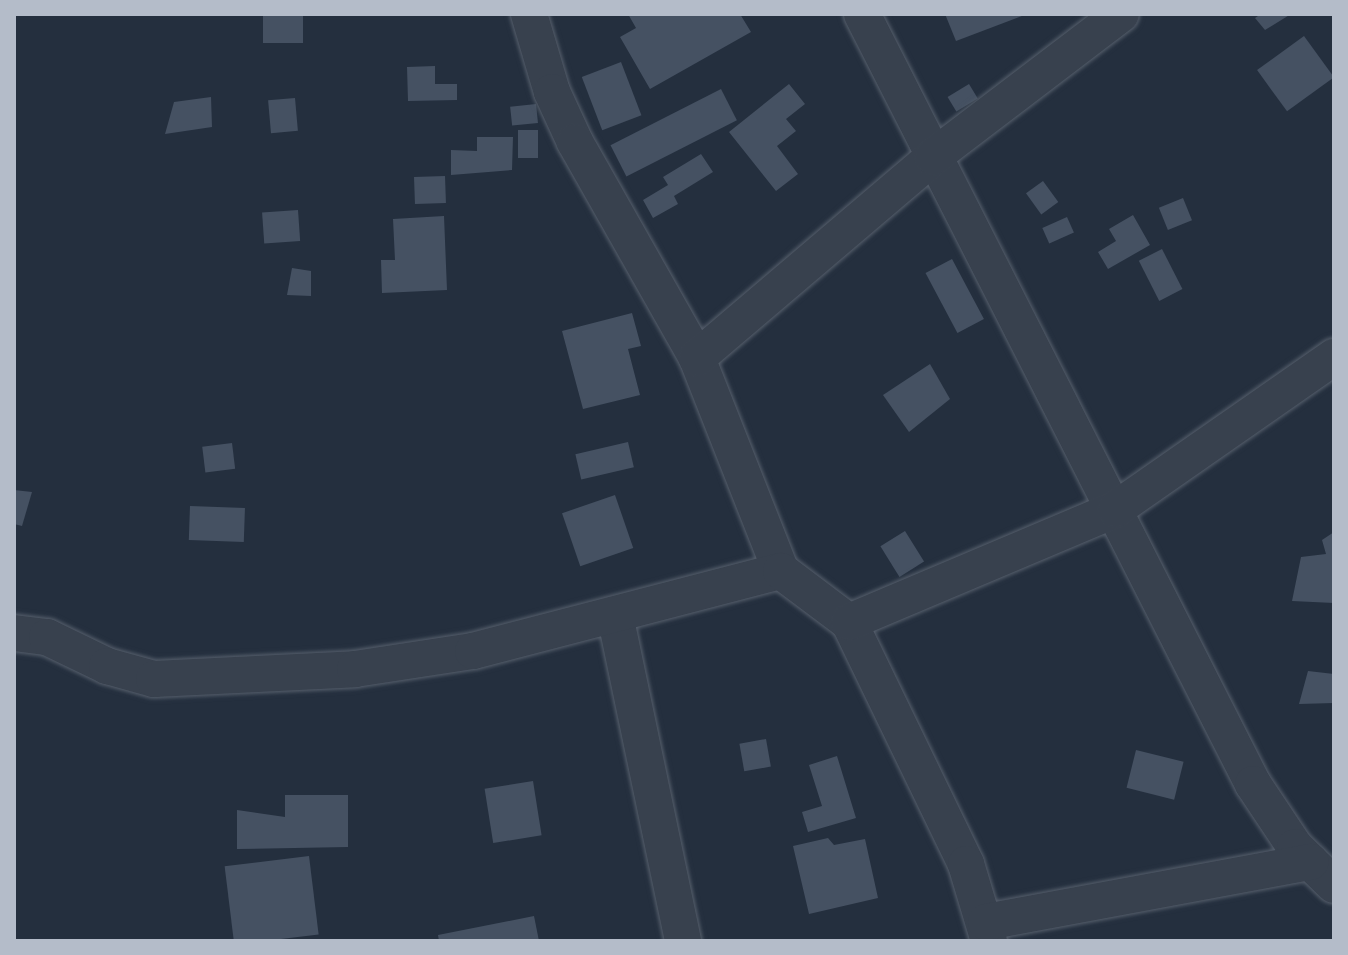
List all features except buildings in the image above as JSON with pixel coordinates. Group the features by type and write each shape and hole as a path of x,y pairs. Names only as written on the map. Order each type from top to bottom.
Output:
{"street":[{"path":"529,14 552,92 575,142 697,358 781,571 849,622 966,864 988,932 1322,873 1253,784 862,14"},
{"path":"697,358 933,157 1121,14"},
{"path":"849,622 1116,509 1334,357"},
{"path":"14,633 47,637 107,666 154,679 355,669 473,651 781,571"},
{"path":"615,615 683,941"}]}
